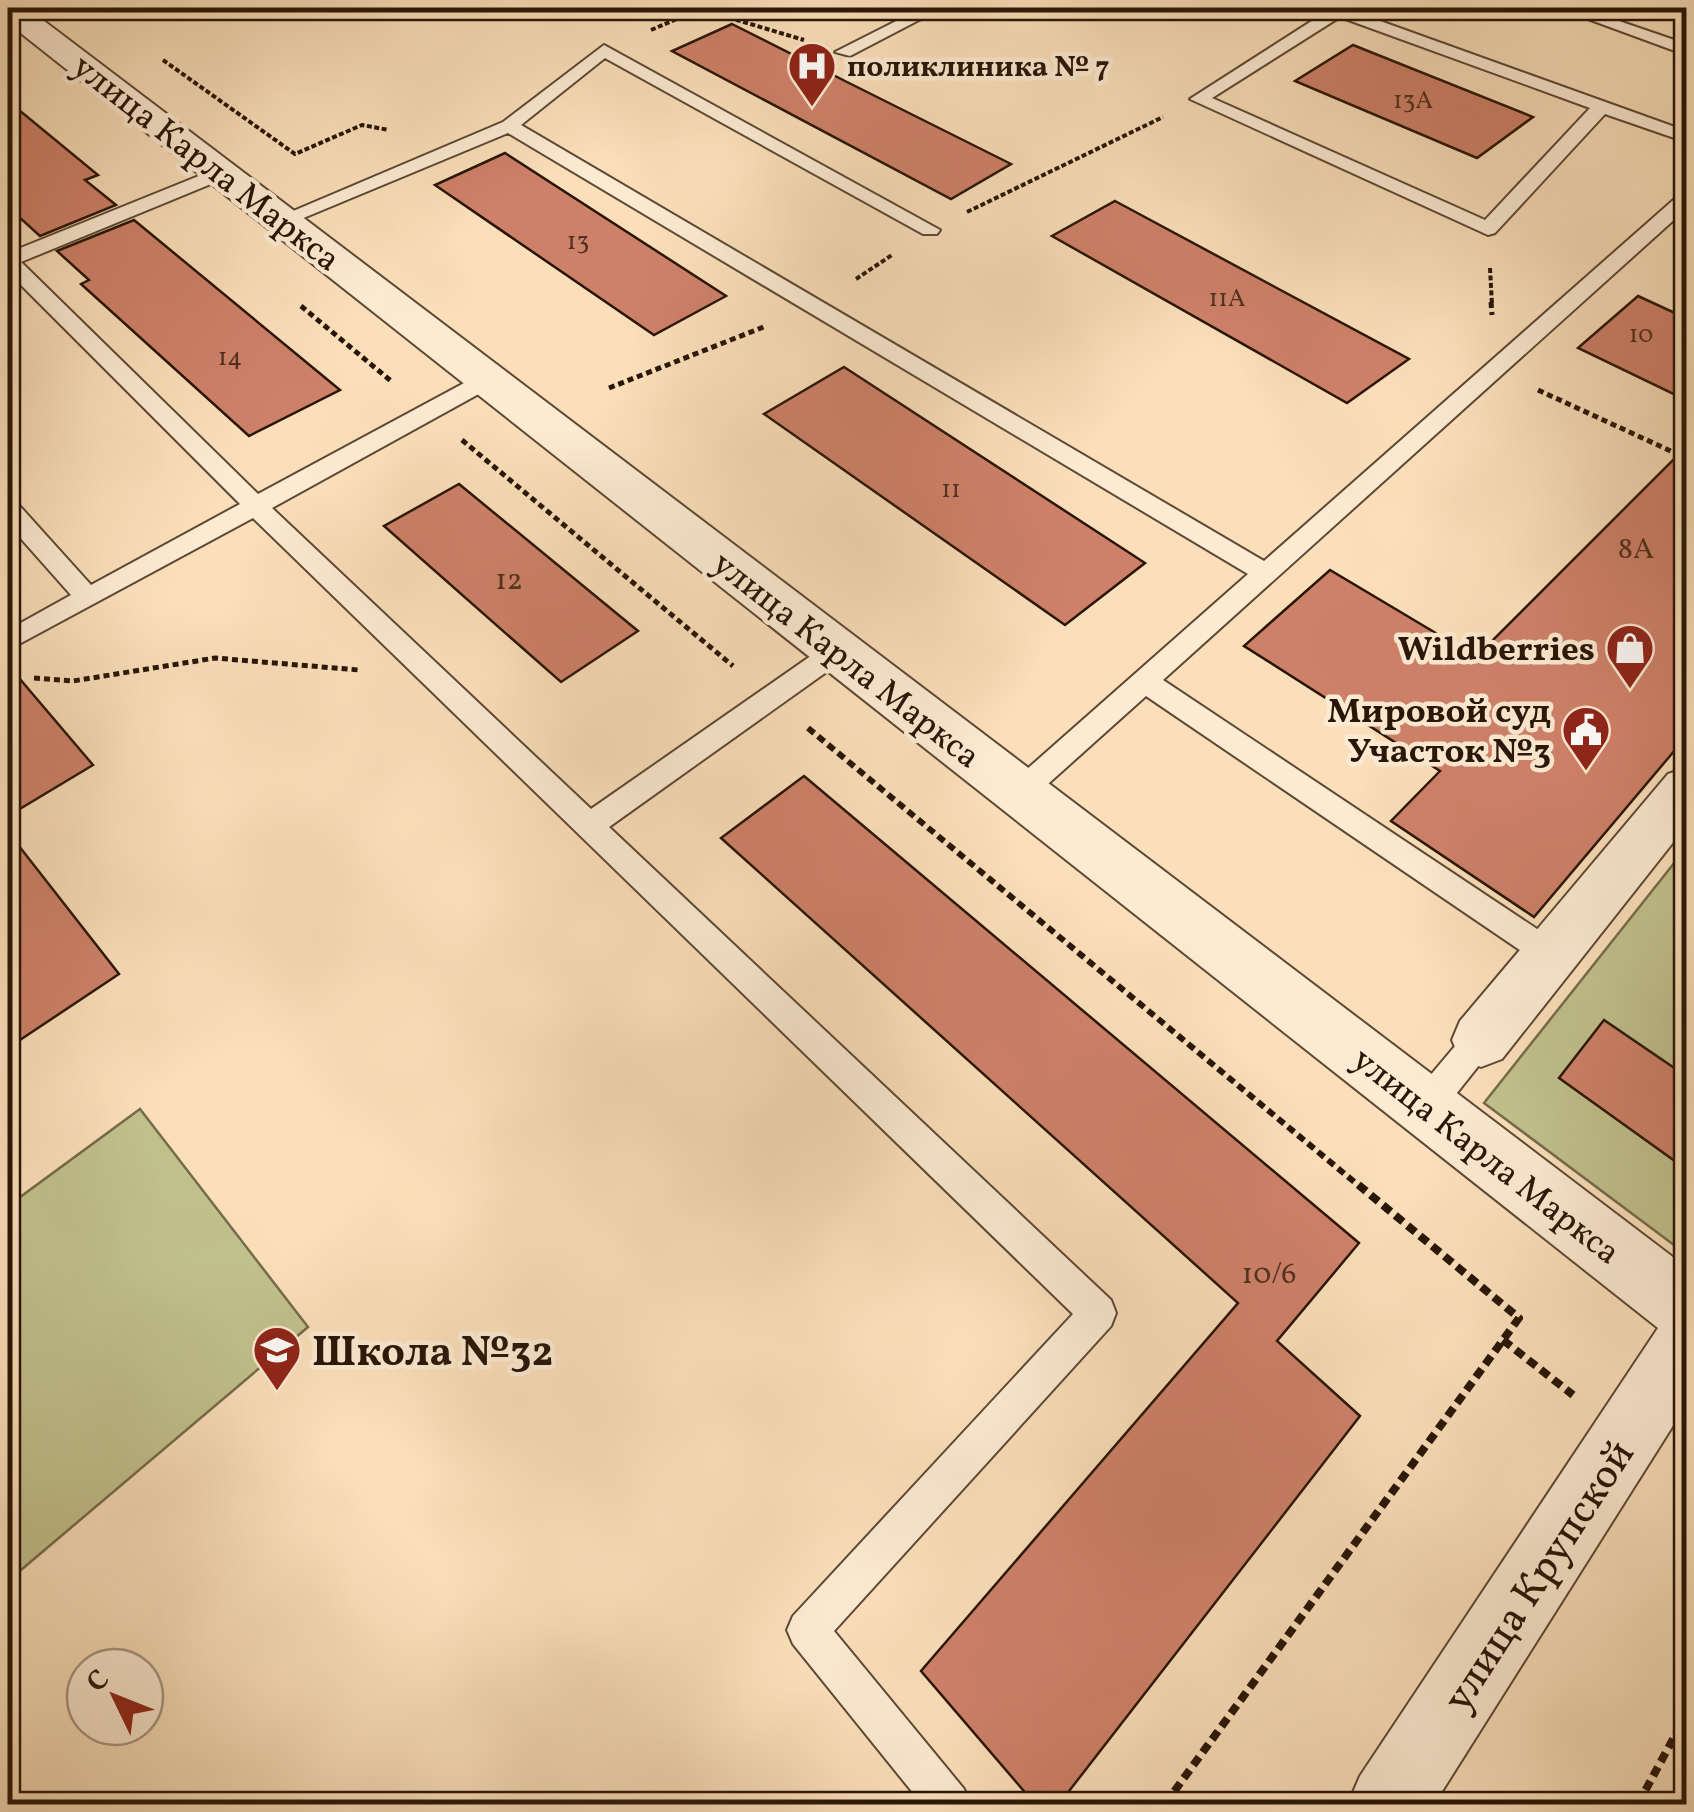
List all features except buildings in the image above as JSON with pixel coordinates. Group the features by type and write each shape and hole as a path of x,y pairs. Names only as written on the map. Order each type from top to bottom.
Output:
{"street":[{"name":"улица Карла Маркса","path":"8,8 1686,1308"},
{"path":"1481,1040 1686,790"},
{"name":"улица Крупской","path":"1388,1804 1686,1345"}],"lane":[{"path":"844,52 934,8"},
{"path":"1566,8 1686,50"},
{"path":"1602,106 1488,228 1200,99 1341,9 1686,137"},
{"path":"282,220 508,126 604,50 930,230"},
{"path":"508,126 1265,573"},
{"path":"220,173 8,260 255,506 1098,1313 807,1630 949,1804"},
{"path":"1019,793 1686,199"},
{"path":"8,641 487,380"},
{"path":"8,510 88,598"},
{"path":"589,826 837,652"},
{"path":"1144,681 1550,954 1425,1107"}],"path":[{"path":"700,8 844,52"},
{"path":"152,52 295,154"},
{"path":"290,298 1519,1318 1164,1804"},
{"path":"24,678 73,681 214,658 428,673"},
{"path":"1638,1804 1686,1715"}],"green space":[{"path":"1686,848 1686,1254 1484,1103"},
{"path":"140,1109 308,1327 8,1581 8,1206"}],"place":[{"name":"поликлиника № 7","path":"812,108"},
{"name":"Wildberries","path":"1630,690"},
{"name":"Мировой суд Участок №3","path":"1586,772"},
{"name":"Школа №32","path":"277,1392"}]}
